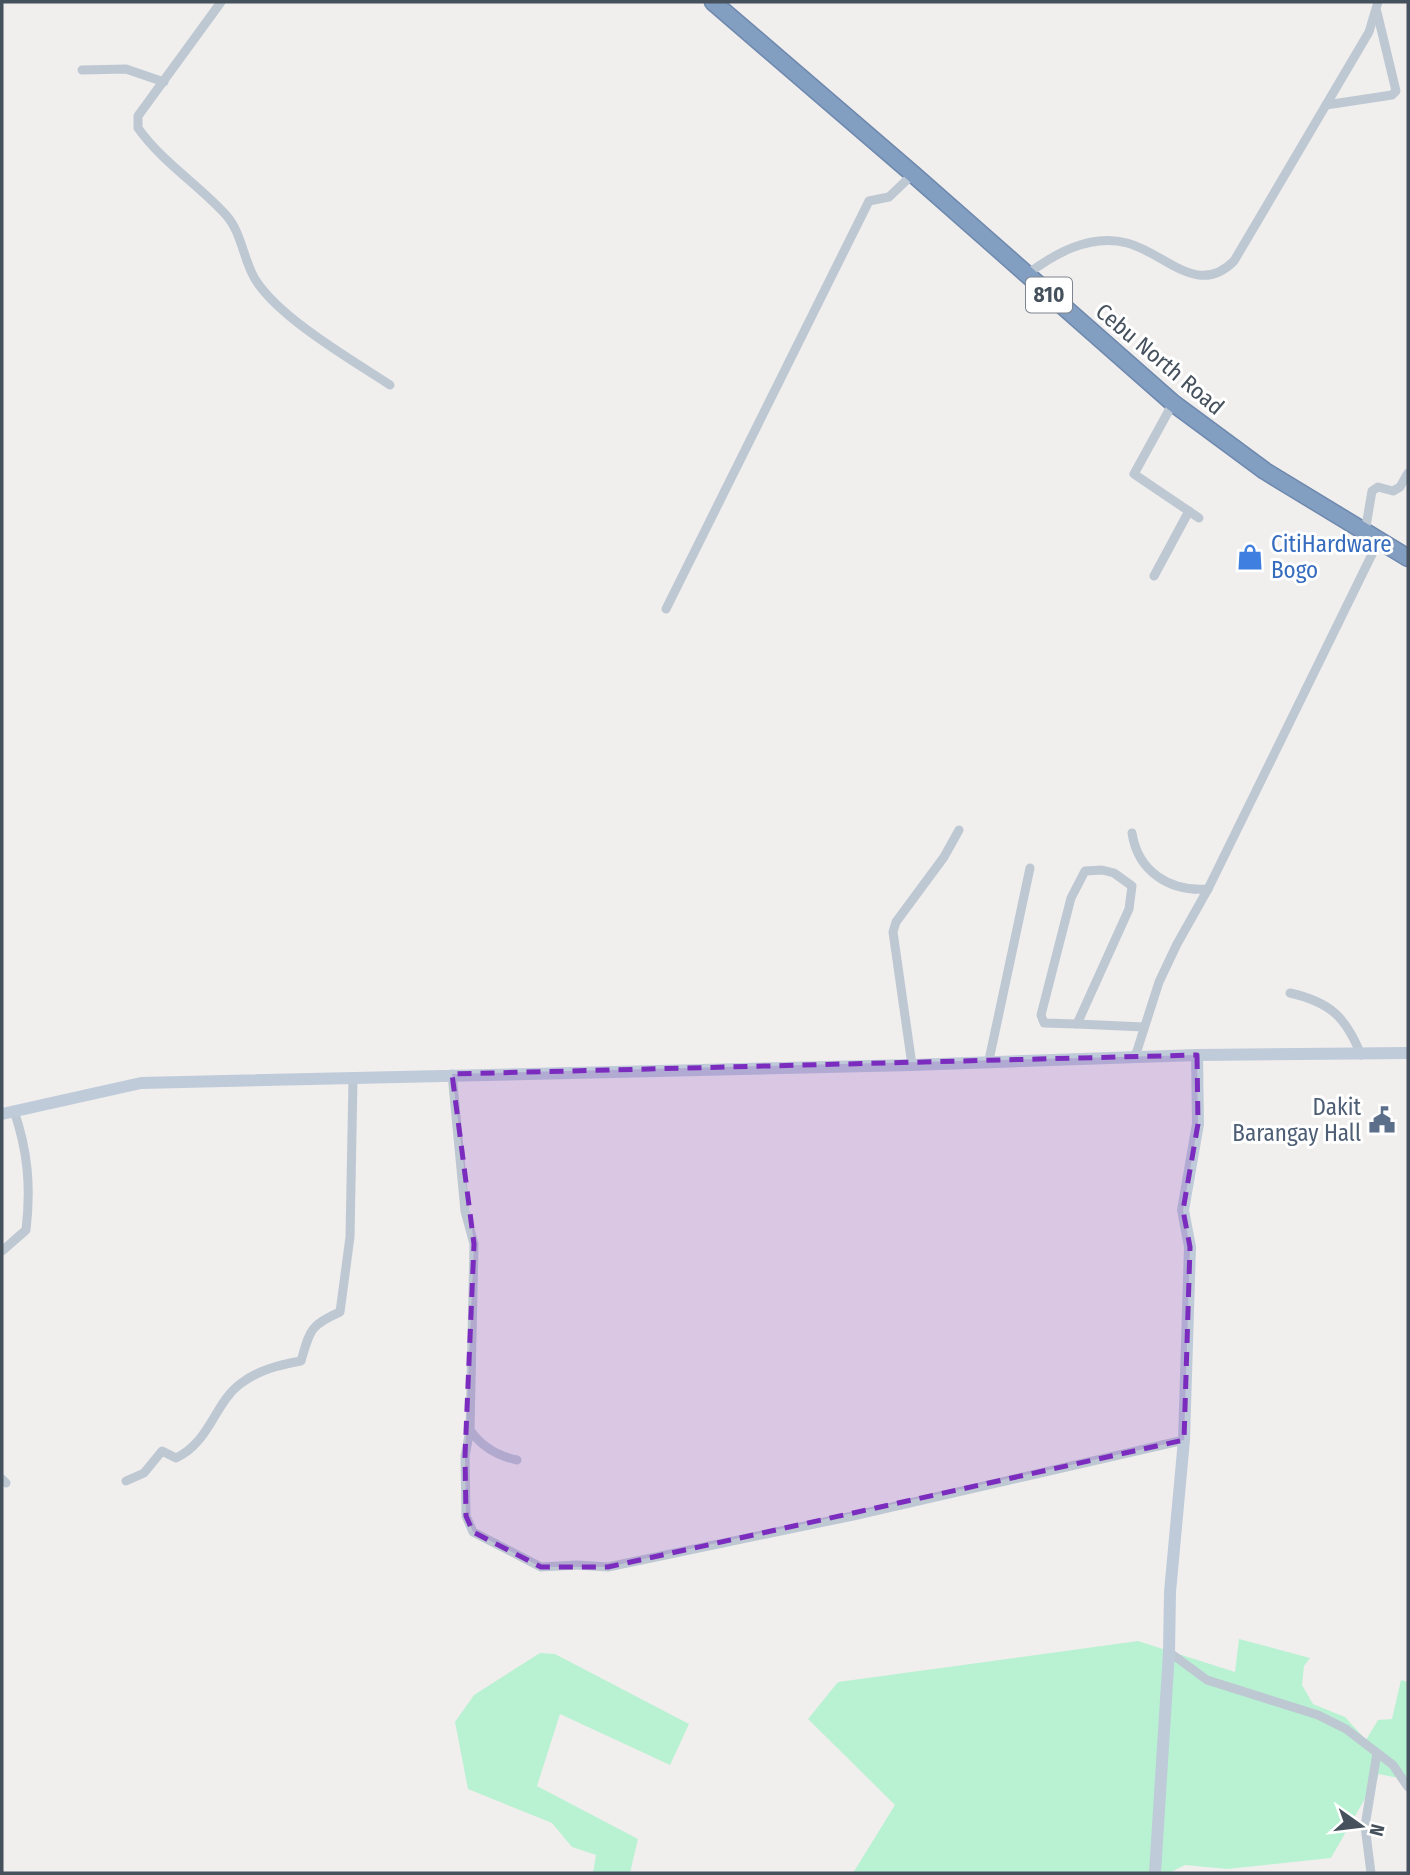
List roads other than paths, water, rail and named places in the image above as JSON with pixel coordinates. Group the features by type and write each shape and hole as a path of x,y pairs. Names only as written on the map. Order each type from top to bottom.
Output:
{"highway":[{"name":"Cebu North Road","path":"713,2 914,174 1173,404 1265,471 1408,558"}],"main road":[{"path":"8,1113 141,1083 912,1065 989,1060 1197,1055 1408,1053"},
{"path":"1154,1873 1170,1652 1170,1592 1184,1440 1190,1247 1183,1210 1198,1124 1197,1055"}],"street":[{"path":"221,2 138,116 138,128 145,138 228,217 239,235 256,281 278,304 326,343 390,385"},
{"path":"1326,105 1392,95 1396,91 1378,6"},
{"path":"1026,275 1051,256 1091,241 1125,242 1205,278 1221,274 1234,261 1369,32 1378,6"},
{"path":"82,71 126,69 164,82"},
{"path":"666,609 869,201 889,198 914,174"},
{"path":"1173,404 1133,474 1199,518"},
{"path":"1135,1057 1177,943 1208,889 1372,536 1372,491 1378,487 1393,491 1400,487 1408,473"},
{"path":"1154,576 1189,511"},
{"path":"912,1065 893,932 896,922 944,857 959,830"},
{"path":"1132,833 1135,847 1152,872 1187,891 1208,889"},
{"path":"989,1060 1030,868"},
{"path":"1077,1024 1133,893 1129,881 1102,870 1085,871 1080,877 1041,1015 1044,1023 1144,1027"},
{"path":"1290,993 1317,999 1332,1009 1355,1039 1361,1055"},
{"path":"452,1074 466,1211 474,1244 470,1430 465,1456 467,1516 470,1527 483,1539 541,1567 577,1564 608,1567 853,1516 1184,1440"},
{"path":"125,1480 144,1473 162,1451 176,1458 190,1452 238,1385 269,1367 301,1360 307,1338 317,1322 340,1312 350,1237 353,1079"},
{"path":"2,1251 26,1230 30,1194 22,1135 8,1113"},
{"path":"470,1430 478,1442 505,1458 517,1460"},
{"path":"1170,1652 1207,1681 1318,1715 1346,1729 1392,1765 1408,1787"},
{"path":"1371,1873 1365,1826 1377,1754"}],"place":[{"name":"CitiHardware Bogo","path":"1250,557"},
{"name":"Dakit Barangay Hall","path":"1382,1120"}]}
